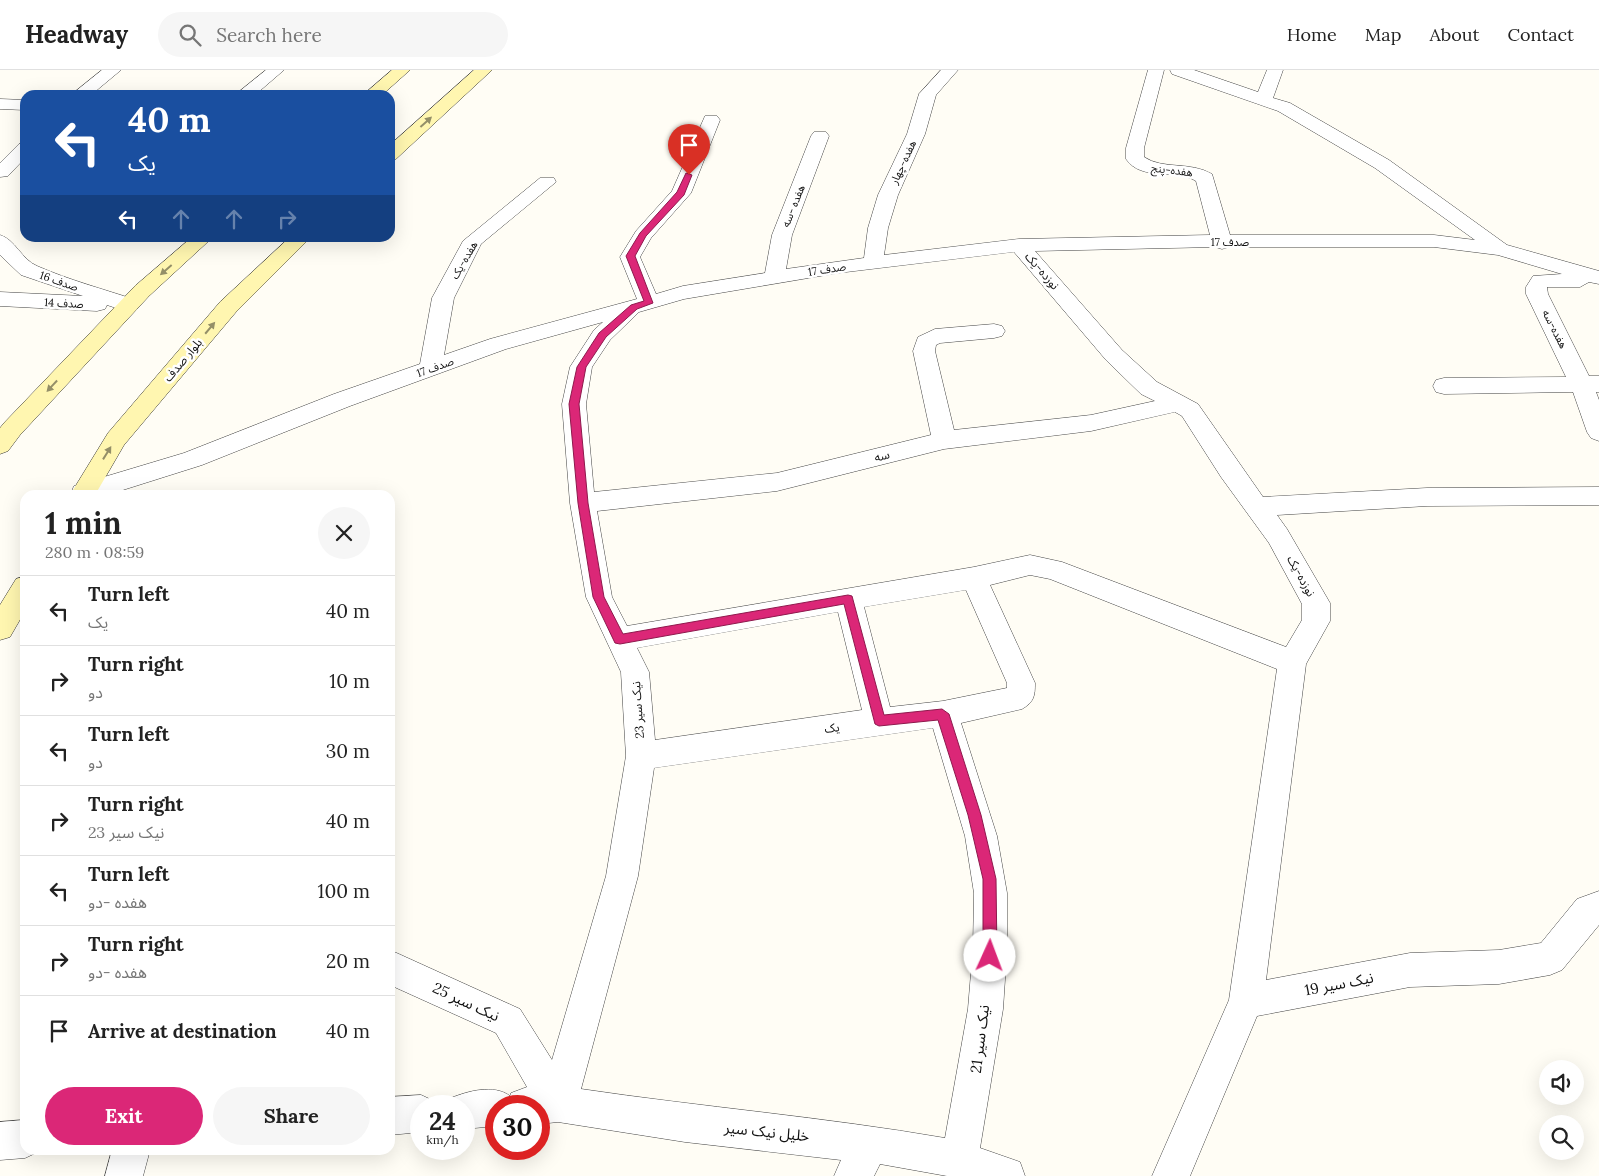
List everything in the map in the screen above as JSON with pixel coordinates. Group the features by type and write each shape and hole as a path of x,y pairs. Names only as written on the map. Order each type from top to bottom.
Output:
{"street":[{"path":"87,90 113,70"},
{"path":"250,90 276,70"},
{"path":"378,90 402,70"},
{"path":"395,150 484,70"},
{"name":"هفده-چهار","path":"873,263 878,228 888,195 916,134 928,94 950,70"},
{"name":"هفده-پنج","path":"1156,70 1135,148 1135,159 1142,166 1153,169 1193,172 1205,178 1222,242"},
{"path":"1178,70 1284,107 1382,164 1500,249"},
{"path":"1264,100 1275,70"},
{"path":"0,104 20,105"},
{"path":"642,305 630,256 643,235 681,193 711,120"},
{"name":"هفده -سه","path":"774,278 782,235 820,136"},
{"path":"0,174 20,153"},
{"name":"هفده-یک","path":"430,369 442,298 473,240 547,182"},
{"name":"صدف 16","path":"0,241 11,256 28,270 128,306"},
{"name":"صدف 17","path":"95,490 193,460 498,344 683,294 873,263 1020,245 1149,241 1434,241 1500,249 1599,278"},
{"path":"0,445 12,429 128,306 198,242"},
{"name":"بلوار صدف","path":"84,490 116,439 216,322 296,242"},
{"name":"نوزده-یک","path":"1020,245 1114,356 1149,388 1190,410 1278,536 1316,603 1316,621 1292,662 1246,1001"},
{"name":"هفده-سه","path":"1599,278 1540,282 1536,287 1537,294 1590,384 1599,432"},
{"name":"صدف 14","path":"0,300 128,306"},
{"name":"نیک سیر 23","path":"545,1095 622,876 641,756 635,672 599,597 583,503 574,404 581,367 602,335 642,305"},
{"path":"944,440 924,351 926,342 934,336 994,331"},
{"path":"1444,386 1590,384"},
{"name":"سه","path":"583,503 777,482 944,440 1091,423 1147,412 1179,403"},
{"path":"1256,507 1427,497 1599,496"},
{"path":"620,639 974,578 1030,566 1053,569 1292,662"},
{"name":"یک","path":"641,756 879,720 942,714 1012,700 1021,695 1021,683 974,578"},
{"path":"0,629 20,595"},
{"path":"848,599 879,720"},
{"name":"نیک سیر 21","path":"942,714 975,815 990,879 991,942 987,986 975,1080 959,1159"},
{"name":"نیک سیر 19","path":"1246,1001 1410,970 1499,967 1550,958 1589,912 1599,907"},
{"name":"نیک سیر 25","path":"395,969 508,1021 537,1095"},
{"path":"1171,1176 1246,1001"},
{"name":"خلیل نیک سیر","path":"550,1106 870,1144 959,1159 1006,1176"},
{"path":"395,1116 410,1115"},
{"path":"0,1141 20,1139"},
{"path":"853,1176 870,1144"},
{"path":"124,1176 130,1155"}],"route":[{"path":"689,175 681,193 643,235 630,256 633,268 649,303 634,307 602,335 581,367 574,404 583,503 599,597 620,639 848,599 879,720 942,714 975,815 990,879 990,956"}]}
